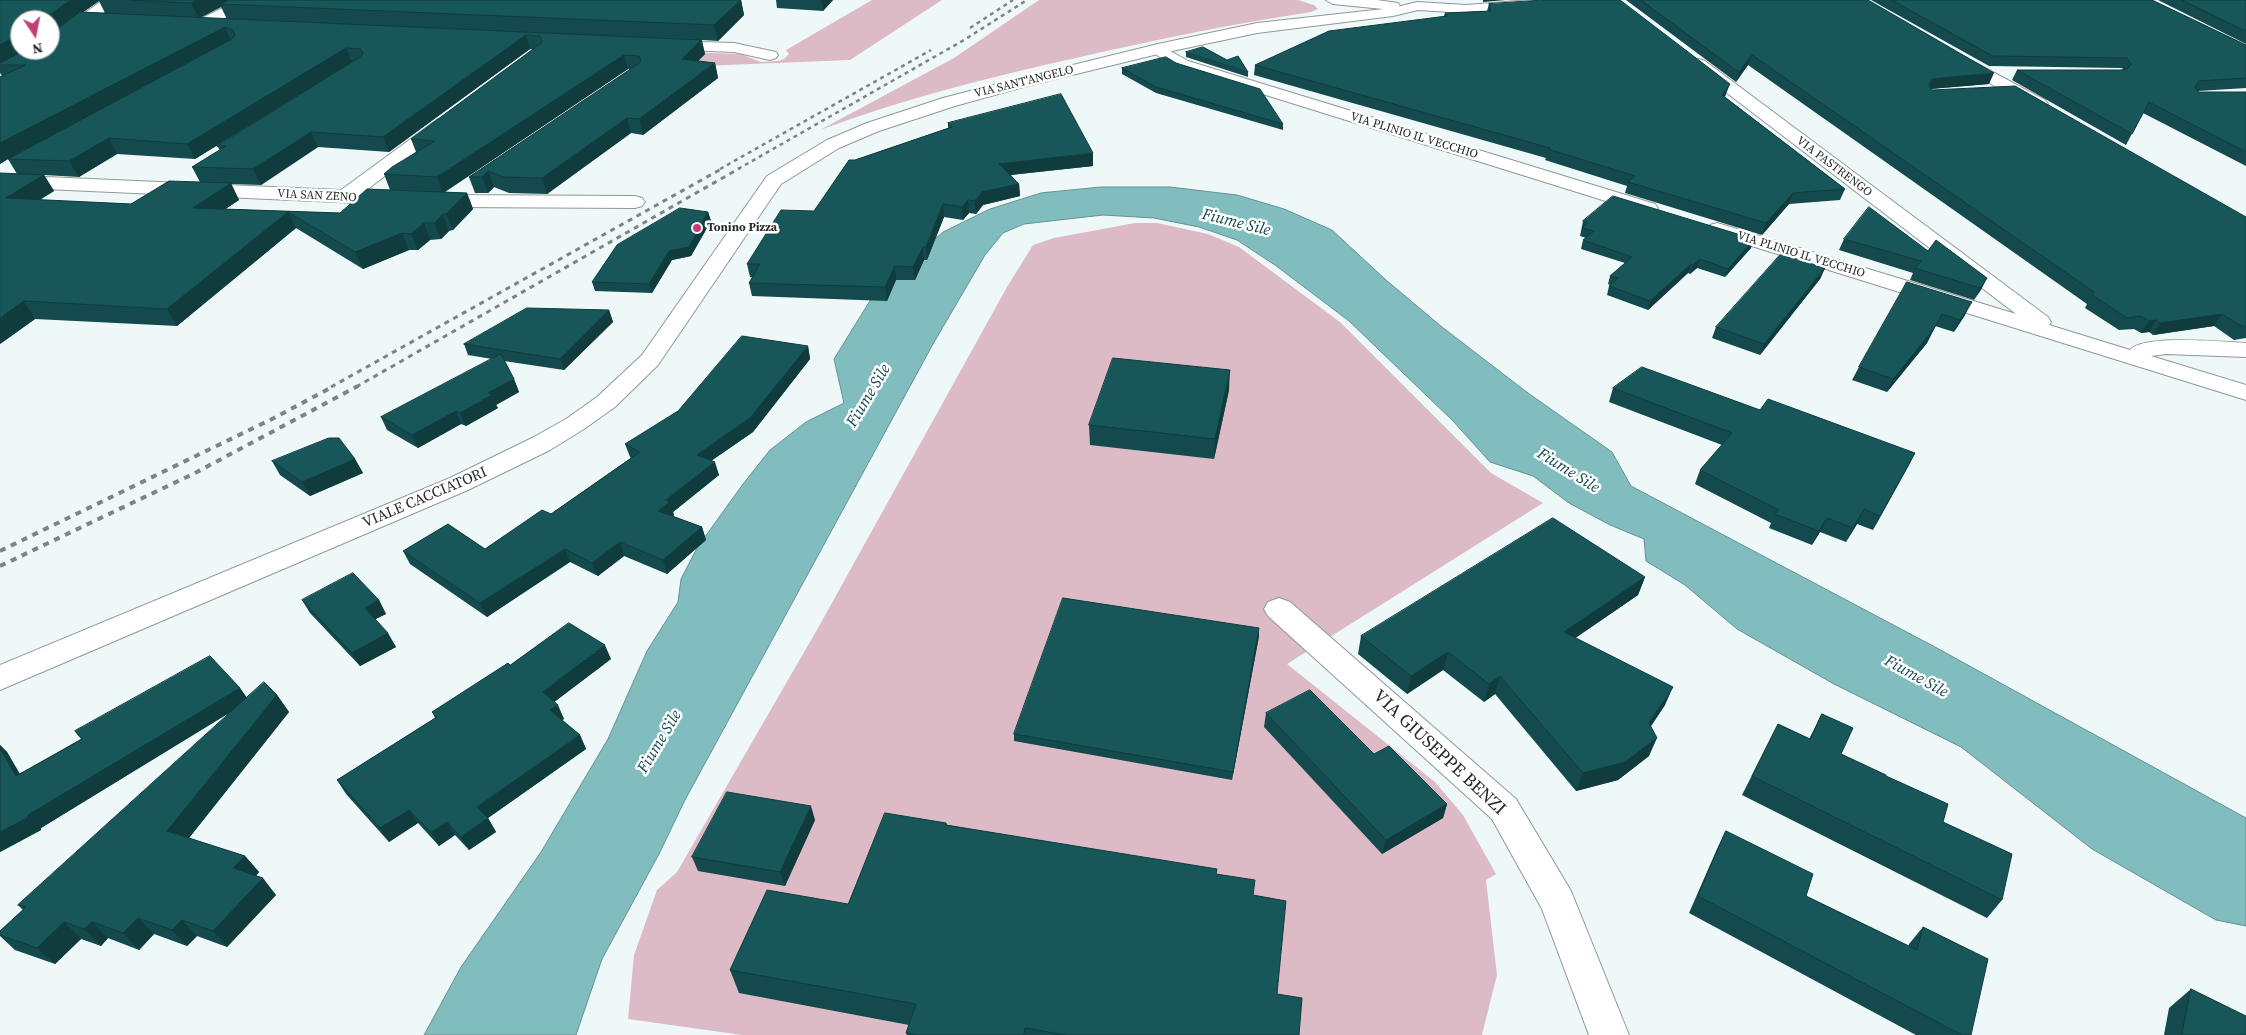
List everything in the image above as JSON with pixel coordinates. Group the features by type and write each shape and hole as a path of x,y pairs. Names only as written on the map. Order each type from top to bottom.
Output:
{"street":[{"path":"60,38 113,0"},
{"path":"201,24 250,0"},
{"path":"1318,19 1336,11 1336,7 1324,0"},
{"name":"VIA SANT'ANGELO","path":"1333,0 1364,1 1392,6 1466,9 1591,0"},
{"name":"VIA SANT'ANGELO","path":"1318,19 1393,12 1433,0"},
{"name":"VIA SANT'ANGELO","path":"1448,0 1469,3 1529,4"},
{"name":"VIA SANT'ANGELO","path":"760,199 774,180 833,144 873,127 949,102 1158,49 1348,13 1357,9 1364,1"},
{"path":"84,19 113,20"},
{"path":"181,24 234,26"},
{"path":"649,45 742,49 770,55"},
{"name":"VIA PLINIO IL VECCHIO","path":"1158,49 1182,64 1666,213"},
{"path":"1942,49 1984,73 2013,81 2056,114"},
{"name":"VIA PASTRENGO","path":"1684,54 2055,333"},
{"path":"1983,91 2013,81"},
{"path":"345,197 457,113"},
{"path":"0,174 17,164"},
{"path":"164,188 190,173"},
{"name":"VIA SAN ZENO","path":"0,181 448,201 635,202"},
{"path":"448,201 473,184"},
{"name":"VIALE CACCIATORI","path":"0,678 459,484 526,452 575,424 606,402 650,360 760,199"},
{"name":"VIA PLINIO IL VECCHIO","path":"1694,222 2246,393"},
{"path":"2138,359 2140,352 2154,347 2246,350"},
{"name":"VIA GIUSEPPE BENZI","path":"1279,609 1504,808 1558,902 1609,1035"}],"shaded area":[{"path":"872,0 942,0 850,60 653,68 686,52 741,54 761,62 778,61 784,59 789,54 786,50"},
{"path":"1039,0 1298,0 1314,5 1318,9 1311,12 1105,51 1011,73 915,99 820,130 954,58"},
{"path":"1135,223 1157,223 1208,234 1239,247 1340,322 1491,473 1543,503 1287,664 1435,782 1463,815 1496,874 1486,880 1497,975 1482,1035 742,1035 628,1019 634,955 657,890 677,872 818,628 1007,287 1033,245 1054,238"}],"water":[{"name":"Fiume Sile","path":"1101,187 1170,187 1237,195 1284,209 1332,230 1386,280 1442,327 1528,393 1612,452 1631,486 1935,647 2246,818 2246,926 2216,920 2092,849 1961,747 1834,684 1737,629 1685,585 1646,561 1644,539 1610,525 1569,503 1533,476 1490,462 1453,421 1349,321 1275,265 1237,240 1199,227 1154,218 1103,215 1024,224 1003,233 985,255 933,344 685,800 659,854 602,959 576,1035 424,1035 461,967 541,852 608,739 647,651 678,602 681,579 697,548 770,450 806,422 844,403 834,359 876,291 943,232 990,209 1041,193"}],"building":[{"path":"0,0 71,0 56,10 10,10 10,40 0,45"},
{"path":"131,0 197,0 191,3"},
{"path":"229,0 741,0 714,25 220,4"},
{"path":"1543,0 1620,0 1730,84 1722,95 1845,189 1793,193 1766,223 1628,182 1635,176 1548,149 1550,148 1255,65 1329,31 1447,16 1445,13 1491,11 1489,4"},
{"path":"1641,0 1868,0 1994,73 1932,79 1929,85 1932,90 2015,86 2246,217 2246,327 2222,314 2160,323 2156,320 2149,321 2141,316 2127,318 2092,295 2094,292 1752,55 1739,72"},
{"path":"1892,0 2152,0 2246,45 2246,78 2199,81 2195,87 2199,92 2246,92 2246,152 2149,102 2132,134 2017,70 2121,70 2128,68 2131,64 2127,58 1993,56"},
{"path":"2182,0 2246,0 2246,31"},
{"path":"80,12 701,40 682,59 715,63 639,119 627,118 542,178 504,177 488,171 482,177 469,177 638,64 641,61 639,56 624,55 437,177 384,174 392,167 435,141 411,139 540,44 542,41 540,36 526,35 383,137 311,132 253,169 192,167 226,146 217,146 360,57 363,54 361,49 346,48 187,144 109,138 69,161 8,159 232,39 235,35 233,30 225,27 0,143 0,77 26,65 0,65 0,63 10,58 10,60 60,60 60,27"},
{"path":"1203,47 1227,60 1238,56 1248,72 1186,52"},
{"path":"1166,57 1176,63 1260,89 1283,124 1156,87 1122,68"},
{"path":"1061,94 1093,153 999,164 1019,184 982,192 975,201 968,200 962,207 943,204 926,247 923,247 913,267 895,266 885,287 749,283 760,264 747,264 781,210 814,211 849,160 855,160 952,127 948,123"},
{"path":"0,173 44,175 5,198 131,204 169,181 231,183 193,208 340,213 367,189 467,193 434,223 424,223 411,234 402,233 355,252 288,212 167,309 24,301 0,318"},
{"path":"1613,196 1754,239 1728,269 1700,259 1693,265 1691,264 1650,301 1609,286 1618,278 1610,276 1632,257 1583,240 1594,231 1582,228 1588,223 1583,221"},
{"path":"1869,207 1928,251 1936,240 1987,278 1980,288 1915,268 1921,261 1844,239"},
{"path":"680,208 708,212 689,247 669,251 649,284 592,282 617,245"},
{"path":"1781,254 1825,268 1764,344 1716,327"},
{"path":"1907,282 1972,302 1960,320 1942,314 1933,330 1893,379 1859,367"},
{"path":"527,308 609,310 560,359 464,344"},
{"path":"742,336 808,346 750,418 697,455 715,462 666,500 670,502 658,511 702,527 663,560 620,542 592,563 565,549 480,603 403,551 448,524 485,549 542,510 551,514 640,452 625,444 678,411"},
{"path":"501,354 514,379 488,393 492,395 460,413 456,411 412,435 381,417"},
{"path":"1113,358 1230,370 1215,439 1089,425"},
{"path":"1642,367 1760,410 1768,399 1915,453 1880,516 1864,509 1853,528 1827,518 1819,531 1775,514 1779,510 1700,470 1732,433 1613,388"},
{"path":"329,438 339,438 355,459 302,482 272,461"},
{"path":"1553,518 1645,577 1564,632 1673,687 1649,723 1657,738 1625,762 1583,773 1500,676 1489,684 1448,652 1411,676 1361,636"},
{"path":"353,573 379,600 365,608 388,633 352,653 302,600"},
{"path":"1063,598 1259,628 1233,772 1014,734"},
{"path":"569,623 605,645 543,692 558,705 550,710 580,735 477,807 488,818 461,837 447,822 431,832 409,810 380,828 337,780 437,717 432,712 508,663 510,665"},
{"path":"210,656 240,688 28,815 29,817 0,832 0,748 16,776 82,739 75,731"},
{"path":"264,682 277,695 167,831 245,856 233,868 263,878 213,931 182,920 172,930 138,918 123,933 92,922 84,929 64,922 37,948 0,935 0,931 26,907 18,905"},
{"path":"1310,690 1374,754 1389,746 1447,804 1386,840 1266,713"},
{"path":"1822,714 1853,728 1841,754 1948,804 1943,822 2012,854 2002,900 1752,776 1778,724 1810,739"},
{"path":"727,792 811,806 780,872 692,857"},
{"path":"885,813 946,823 946,825 1217,869 1216,874 1255,880 1253,895 1286,901 1277,994 1302,998 1299,1035 1065,1035 1025,1028 1024,1035 917,1035 906,1033 916,1004 730,970 767,890 848,904"},
{"path":"1726,831 1813,874 1806,896 1917,950 1923,927 1988,959 1971,1035 1962,1035 1698,896"},
{"path":"2191,989 2246,1016 2246,1035 2182,1035"}],"railway":[{"path":"970,28 1013,0"},
{"path":"738,169 964,40 1027,0"},
{"path":"720,169 931,50"},
{"path":"331,387 723,168"},
{"path":"356,387 740,168"},
{"path":"0,551 274,418 334,386"},
{"path":"0,566 195,473 358,386"}],"place":[{"name":"Tonino Pizza","path":"697,228"}]}
